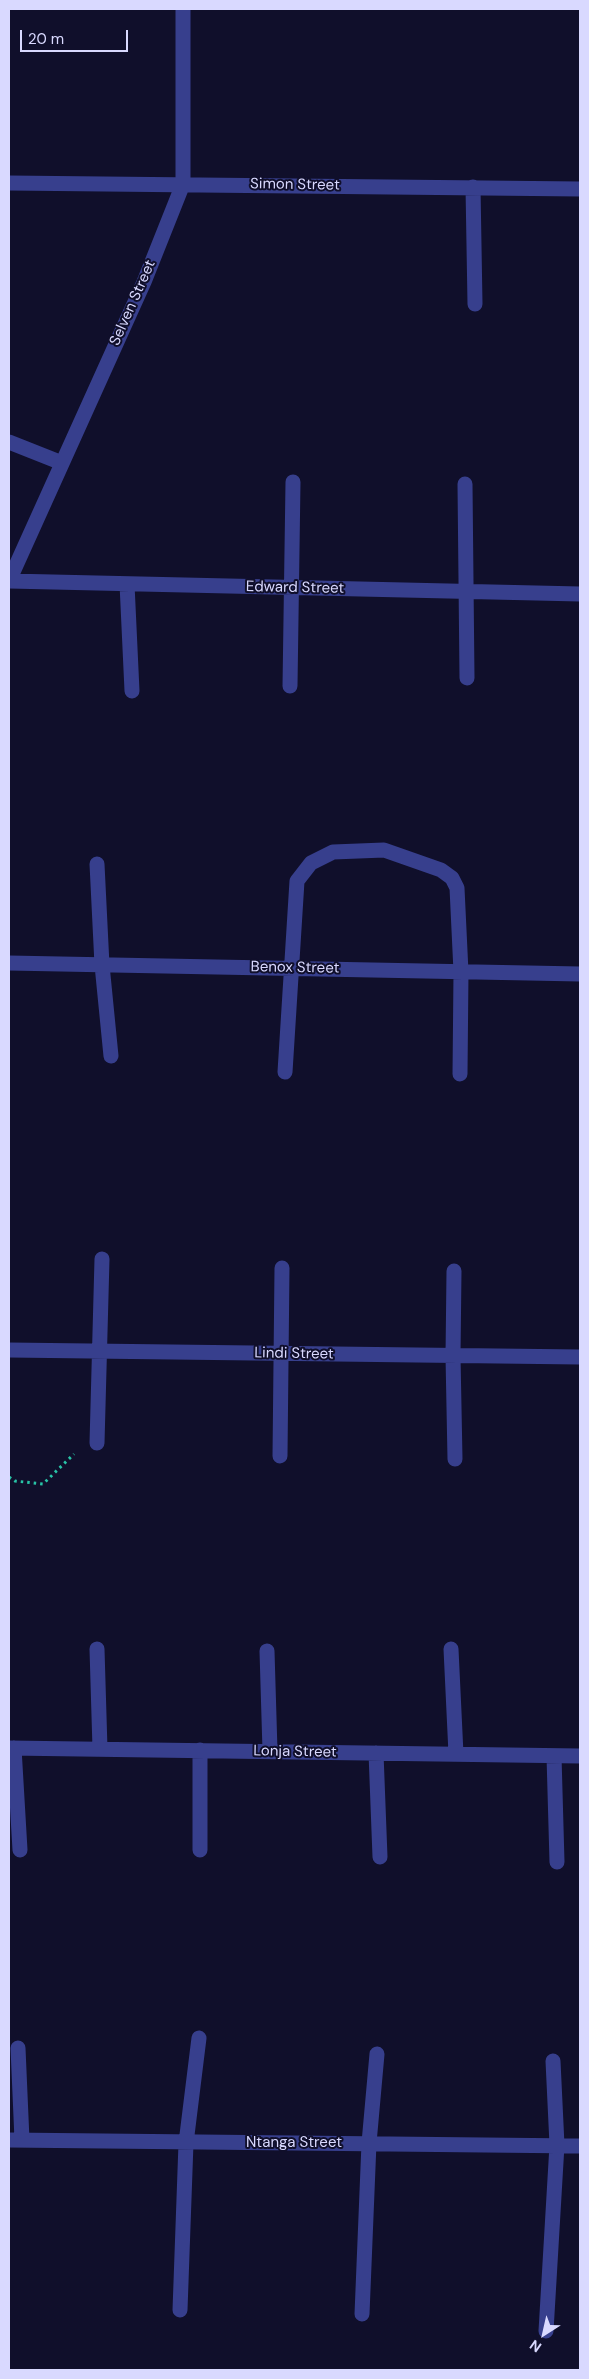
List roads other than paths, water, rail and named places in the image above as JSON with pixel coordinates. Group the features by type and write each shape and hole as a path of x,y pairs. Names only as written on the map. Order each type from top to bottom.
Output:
{"street":[{"name":"Selven Street","path":"9,581 144,282 183,184 183,9"},
{"name":"Simon Street","path":"9,183 580,189"},
{"path":"473,188 475,304"},
{"path":"9,442 62,463"},
{"path":"290,686 293,482"},
{"path":"465,484 467,678"},
{"name":"Edward Street","path":"9,581 580,594"},
{"path":"127,584 132,691"},
{"path":"285,1072 290,968 297,881 311,863 334,852 384,850 442,870 452,878 457,888 461,972 460,1074"},
{"path":"97,864 102,965 111,1056"},
{"name":"Benox Street","path":"9,963 580,974"},
{"path":"97,1443 102,1259"},
{"path":"280,1456 282,1268"},
{"path":"454,1270 455,1459"},
{"name":"Lindi Street","path":"9,1350 580,1357"},
{"path":"97,1649 100,1749"},
{"path":"451,1649 456,1754"},
{"path":"267,1651 270,1751"},
{"path":"12,1748 20,1850"},
{"name":"Lonja Street","path":"12,1748 580,1756"},
{"path":"200,1750 200,1850"},
{"path":"376,1753 380,1857"},
{"path":"554,1756 557,1862"},
{"path":"180,2310 186,2143 199,2038"},
{"path":"15,2140 18,2048"},
{"path":"362,2314 369,2143 377,2054"},
{"path":"546,2331 557,2145 554,2061"},
{"name":"Ntanga Street","path":"15,2140 580,2146"}]}
